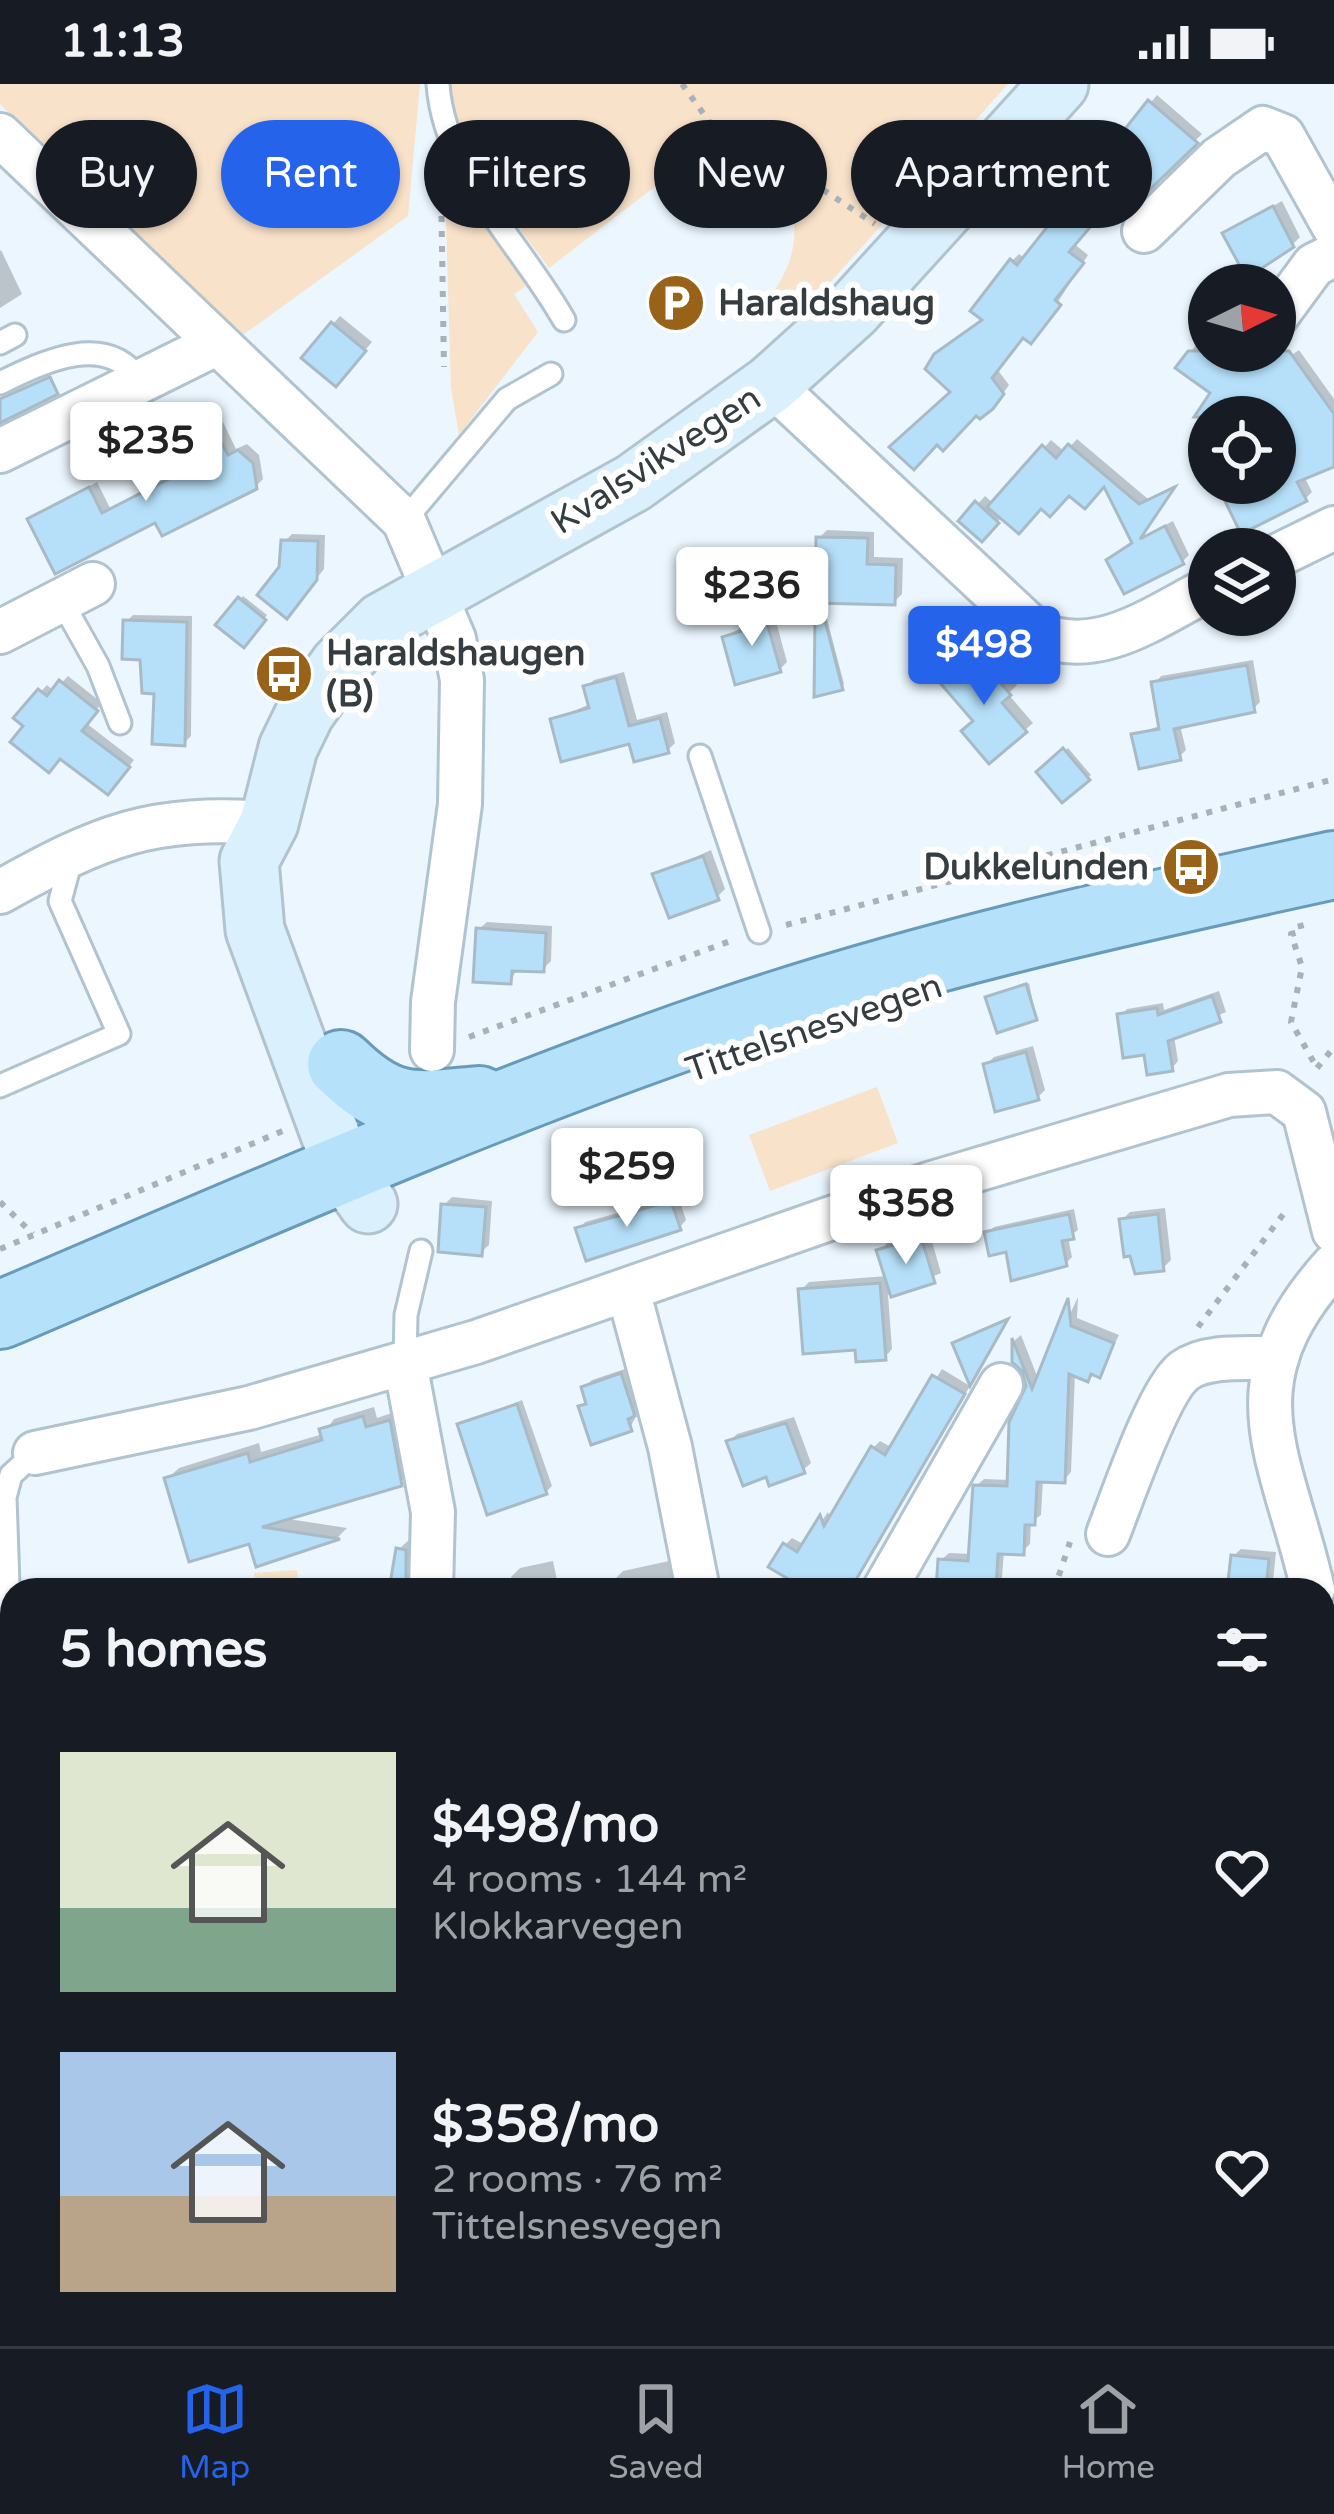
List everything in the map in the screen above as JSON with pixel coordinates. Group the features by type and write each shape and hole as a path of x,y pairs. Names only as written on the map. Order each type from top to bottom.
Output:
{"main road":[{"name":"Kvalsvikvegen","path":"362,1176 256,930 250,861 269,823 288,748 316,697 339,665 382,622 633,483 771,384 911,249 1059,84"},
{"name":"Kvalsvikvegen","path":"269,823 284,916 341,1064 362,1176"},
{"name":"Tittelsnesvegen","path":"0,1363 518,1096 822,992 1037,931 1170,905 1316,889"},
{"name":"Tittelsnesvegen","path":"0,1316 362,1176 639,1089 844,1013 1170,905"},
{"path":"341,1064 370,1093 408,1106 518,1096"}],"street":[{"path":"1144,231 1219,158 1263,128 1283,136 1334,227"},
{"path":"0,135 404,520 431,595 454,639 464,721 432,1050"},
{"path":"1296,290 1314,266 1334,255"},
{"path":"0,451 216,344"},
{"path":"771,384 1037,633 1059,643 1084,646 1188,600"},
{"path":"1296,547 1334,528"},
{"path":"0,632 77,592"},
{"path":"0,892 77,849 143,825 200,818 269,823"},
{"path":"35,1453 249,1408 405,1363 929,1184 1229,1095 1277,1092 1305,1083 1304,1112 1334,1231"},
{"path":"1310,1578 1268,1427 1277,1358 1296,1316 1334,1265"},
{"path":"628,1290 670,1447 696,1578"},
{"path":"1108,1534 1167,1393 1183,1372 1204,1362 1277,1358"},
{"path":"405,1363 433,1512 431,1578"},
{"path":"891,1578 1001,1384"}],"lane":[{"path":"437,84 439,104 466,178 519,245 564,320"},
{"path":"0,383 40,364 106,353 126,360 140,381"},
{"path":"404,520 507,399 551,374"},
{"path":"77,592 120,723"},
{"path":"700,756 759,932"},
{"path":"0,1086 119,1034 59,901 63,877 77,849"},
{"path":"405,1363 406,1315 421,1251"},
{"path":"8,1578 5,1497 11,1474 35,1453"}],"path":[{"path":"682,84 708,120"},
{"path":"827,194 911,249"},
{"path":"441,228 445,368"},
{"path":"432,1050 759,932 1334,779"},
{"path":"1305,1083 1291,1022 1301,993 1302,967 1291,934 1302,931 1316,889"},
{"path":"0,1249 286,1130"},
{"path":"0,1202 33,1234"}],"shaded area":[{"path":"0,84 420,84 408,216 400,222 400,120 221,120 221,228 391,228 233,342 121,228 197,228 197,120 36,120 36,141 0,104"},
{"path":"447,84 1008,84 976,120 851,120 851,228 879,228 800,316 772,294 788,266 793,228 827,228 827,120 654,120 654,187 630,206 630,120 455,120"},
{"path":"446,228 495,228 532,282 514,294 538,332 459,435 451,388"},
{"path":"519,228 601,228 549,268"},
{"path":"877,1087 898,1143 770,1191 749,1135"},
{"path":"297,1570 298,1578 255,1578 254,1573"}],"building":[{"path":"1148,100 1198,143 1152,188 1152,120 1132,120"},
{"path":"1273,206 1294,247 1268,264 1239,264 1222,233"},
{"path":"1046,228 1089,228 1069,252 1084,263 1055,300 1061,305 1031,344 1023,338 992,378 1004,394 993,409 980,419 976,416 943,451 937,445 914,470 889,447 950,392 925,369 934,354 982,320 970,311 1010,259 1017,265"},
{"path":"331,322 366,351 336,387 301,358"},
{"path":"1188,351 1188,372 1296,372 1296,361 1334,414 1334,467 1297,482 1307,501 1253,528 1238,528 1226,504 1296,504 1296,396 1208,396 1175,368"},
{"path":"50,377 58,394 0,423 0,399"},
{"path":"214,428 228,455 238,450 253,463 257,489 162,536 155,523 55,574 27,519 89,487 102,513 186,470 175,448"},
{"path":"1068,444 1139,504 1175,487 1140,539 1165,526 1184,564 1124,594 1106,560 1132,543 1104,487 1085,509 1069,496 1050,517 1041,509 1019,534 987,507 1042,445 1056,458"},
{"path":"975,501 999,523 982,542 958,521"},
{"path":"816,537 868,538 867,564 896,565 895,605 815,603"},
{"path":"281,540 318,541 317,580 287,619 257,595 279,567"},
{"path":"238,597 266,620 244,648 215,625"},
{"path":"763,609 781,672 735,685 722,637 742,631 738,616"},
{"path":"824,617 843,690 814,697 815,618"},
{"path":"123,620 187,622 185,746 152,744 154,694 142,693 140,660 122,659"},
{"path":"975,653 1011,695 1002,703 1027,732 989,764 961,731 973,721 940,683"},
{"path":"1247,665 1255,712 1174,729 1181,760 1139,769 1131,734 1159,729 1151,682"},
{"path":"616,677 629,726 660,718 669,753 634,762 629,744 561,762 550,719 589,708 583,686"},
{"path":"59,680 98,711 82,731 130,767 108,795 60,759 49,773 10,742 23,726 13,718 38,689 47,696"},
{"path":"1063,748 1090,780 1062,803 1036,772"},
{"path":"703,856 719,900 669,918 652,874"},
{"path":"476,928 546,933 544,972 512,971 511,984 473,982"},
{"path":"1026,984 1037,1020 997,1033 985,997"},
{"path":"1212,996 1221,1022 1168,1041 1173,1071 1147,1075 1144,1055 1123,1058 1117,1014 1157,1008 1158,1015"},
{"path":"1026,1052 1039,1100 995,1112 983,1064"},
{"path":"671,1201 681,1230 586,1261 575,1228"},
{"path":"441,1204 486,1207 482,1256 438,1252"},
{"path":"1069,1214 1074,1239 1062,1241 1067,1266 1011,1281 1006,1252 989,1256 984,1232"},
{"path":"1158,1214 1164,1271 1135,1274 1130,1256 1124,1257 1119,1219"},
{"path":"921,1237 935,1283 891,1297 876,1250"},
{"path":"880,1283 886,1360 856,1362 855,1350 803,1354 798,1289"},
{"path":"1068,1298 1071,1326 1114,1343 1100,1378 1091,1374 1088,1382 1069,1374 1065,1483 1037,1482 1035,1525 1025,1525 1024,1555 998,1554 997,1578 937,1578 938,1559 968,1561 973,1485 1007,1486 1009,1422 1026,1386 1022,1371 1012,1362 1012,1338 1032,1389"},
{"path":"1008,1319 970,1386 952,1343"},
{"path":"621,1373 635,1416 628,1419 632,1431 591,1445 578,1406 586,1404 581,1387"},
{"path":"932,1375 965,1394 857,1578 787,1578 768,1567 783,1543 797,1552 820,1515 824,1526 871,1446 885,1455"},
{"path":"517,1404 547,1494 487,1515 457,1424"},
{"path":"363,1416 366,1427 390,1420 402,1486 262,1527 340,1539 256,1567 249,1544 189,1562 164,1478 248,1453 250,1462 322,1440 319,1429"},
{"path":"786,1423 805,1473 769,1486 766,1477 743,1486 726,1441"},
{"path":"396,1548 406,1550 406,1578 391,1578"},
{"path":"1231,1555 1269,1559 1267,1578 1228,1578"}],"place":[{"name":"Haraldshaug","path":"676,303"},
{"name":"Haraldshaugen (B)","path":"284,674"},
{"name":"Dukkelunden","path":"1191,867"}]}
